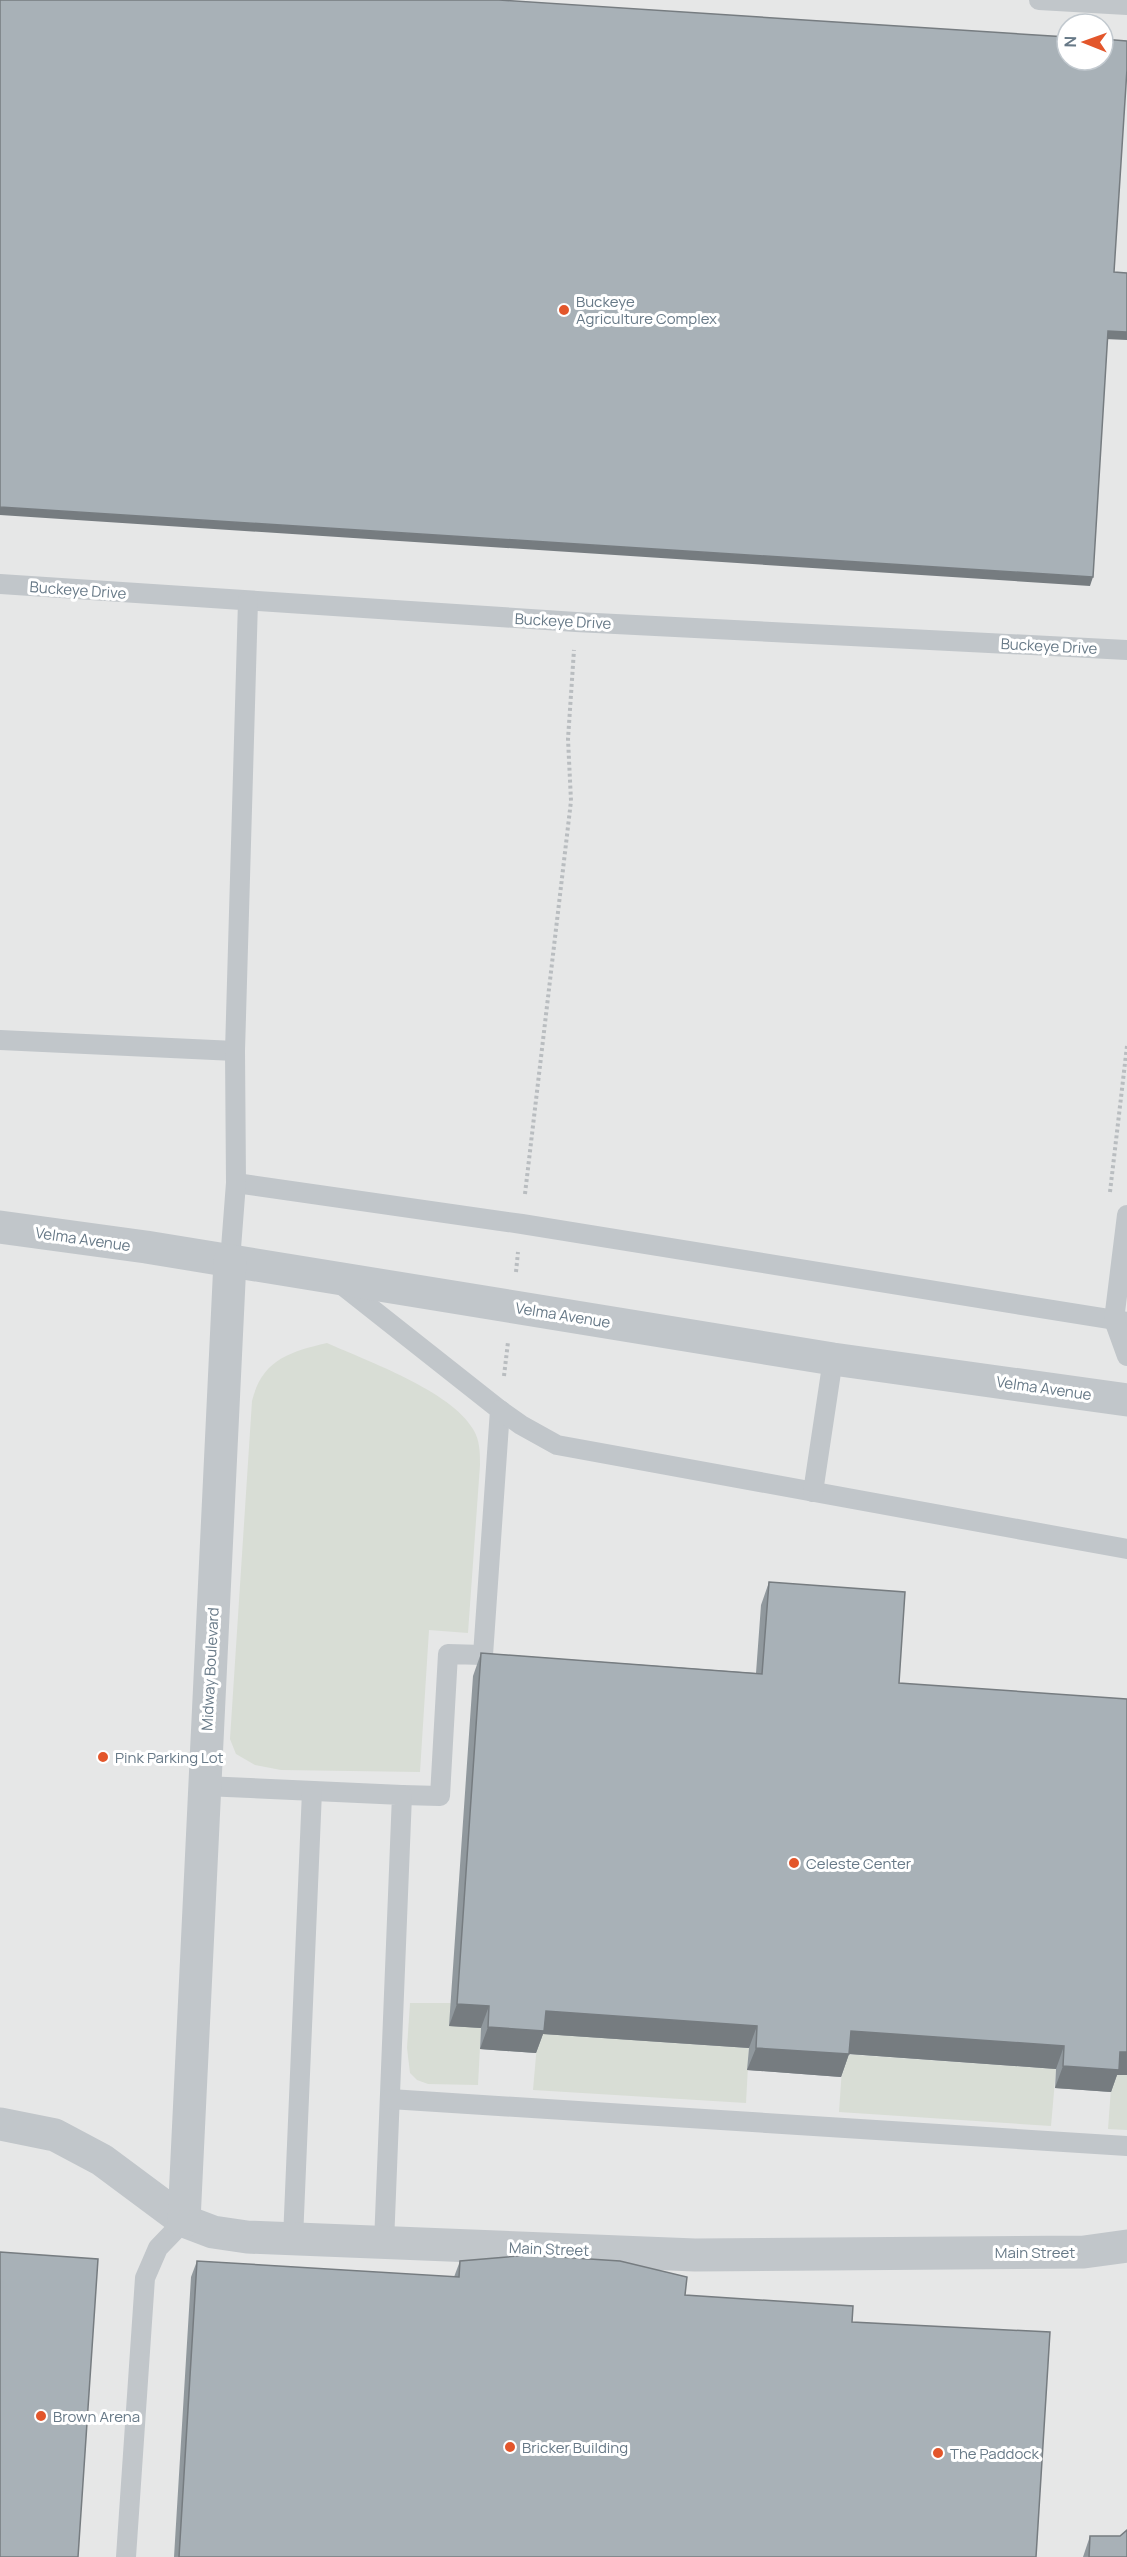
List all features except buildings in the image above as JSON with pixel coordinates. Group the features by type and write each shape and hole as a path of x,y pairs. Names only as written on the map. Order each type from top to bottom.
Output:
{"street":[{"name":"Velma Avenue","path":"0,1227 230,1261 833,1359 1127,1400"},
{"name":"Midway Boulevard","path":"184,2221 230,1261"},
{"name":"Main Street","path":"0,2124 55,2135 102,2160 184,2221 213,2232 293,2239 695,2255 1084,2252 1127,2246"}],"lane":[{"path":"1039,0 1127,5"},
{"name":"Buckeye Drive","path":"0,584 576,622 1127,650"},
{"path":"230,1261 236,1183 235,1051 248,602"},
{"path":"0,1040 235,1051"},
{"path":"236,1183 522,1224 1120,1321"},
{"path":"1127,1215 1120,1321 1127,1356"},
{"path":"334,1278 500,1410 521,1425 558,1445 1127,1549"},
{"path":"813,1492 833,1359"},
{"path":"204,1786 440,1796 448,1654 483,1655 500,1410"},
{"path":"293,2239 312,1791"},
{"path":"384,2243 402,1795"},
{"path":"390,2099 1127,2146"},
{"path":"126,2557 145,2278 158,2248 184,2221"}],"path":[{"path":"500,1410 571,801 568,739 576,622"}],"shaded area":[{"path":"0,0 1127,0 1127,2557 0,2557"},
{"path":"327,1343 385,1368 447,1402 473,1429 480,1451 468,1633 429,1630 420,1772 281,1770 255,1765 236,1754 230,1739 252,1401 263,1376 279,1360 289,1354"},
{"path":"410,2003 450,2003 481,2028 478,2085 428,2084 417,2080 410,2073 407,2048"},
{"path":"538,2033 749,2048 746,2103 533,2090"},
{"path":"843,2054 1056,2069 1051,2126 839,2112"},
{"path":"1112,2075 1127,2075 1127,2130 1108,2129"}],"place":[{"name":"Buckeye Agriculture Complex","path":"564,310"},
{"name":"Pink Parking Lot","path":"103,1757"},
{"name":"Celeste Center","path":"794,1863"},
{"name":"Brown Arena","path":"41,2416"},
{"name":"Bricker Building","path":"510,2447"},
{"name":"The Paddock","path":"938,2453"}]}
